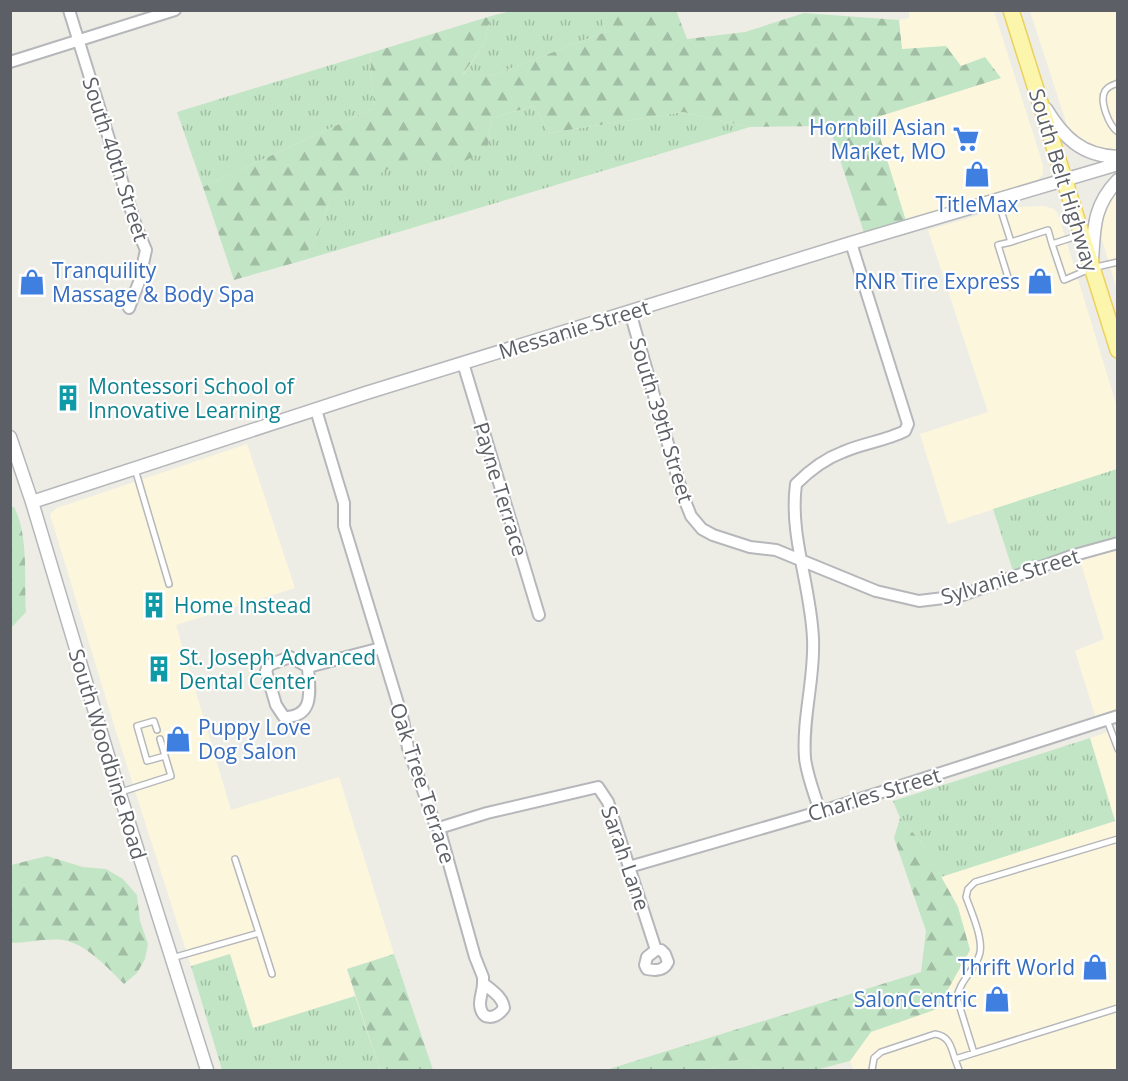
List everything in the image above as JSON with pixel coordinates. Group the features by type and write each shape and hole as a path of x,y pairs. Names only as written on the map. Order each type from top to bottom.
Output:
{"main road":[{"name":"South Belt Highway","path":"1011,10 1081,235 1109,312 1118,350"}],"street":[{"name":"South 40th Street","path":"69,10 146,250 139,282 129,308"},
{"path":"10,62 175,10"},
{"path":"1038,96 1057,126 1080,148 1098,155 1118,157"},
{"name":"Messanie Street","path":"32,502 463,363 851,243 1118,164"},
{"path":"1092,268 1094,223 1108,190 1118,180"},
{"path":"820,812 805,759 806,717 814,640 794,509 796,484 813,467 843,452 905,431 908,424 851,243"},
{"name":"South 39th Street","path":"630,312 676,476 691,516 702,529 731,543 776,550 801,560"},
{"name":"Payne Terrace","path":"463,363 539,615"},
{"name":"Oak Tree Terrace","path":"316,410 344,503 344,526 403,720 408,748 435,824 439,828 483,983"},
{"name":"South Woodbine Road","path":"10,437 207,1071"},
{"name":"Sylvanie Street","path":"801,560 876,591 919,601 960,596 1071,556 1118,543"},
{"path":"308,667 310,697 308,705 297,714 284,717 276,705 266,671 269,665 290,657 308,667 381,648"},
{"name":"Charles Street","path":"630,867 820,812 1112,718"},
{"name":"Sarah Lane","path":"439,828 487,813 598,787 608,802 656,950"}],"lane":[{"path":"1118,83 1108,87 1103,96 1103,103 1112,128 1118,132"},
{"path":"997,200 1011,242"},
{"path":"1011,287 998,245 1048,230 1064,280 1092,268 1118,262"},
{"path":"1052,244 1081,235"},
{"path":"135,469 169,584"},
{"path":"1112,718 1118,749"},
{"path":"157,730 154,721 137,726 147,761 165,756"},
{"path":"119,792 171,776 160,740"},
{"path":"974,1053 957,998 958,989 980,956 981,945 966,897 968,889 975,882 1118,838"},
{"path":"235,858 272,974"},
{"path":"172,958 259,933"},
{"path":"955,1059 1118,1008"},
{"path":"873,1071 874,1058 880,1052 935,1034 942,1035 948,1040 959,1071"}],"shaded area":[{"path":"909,11 994,11 1043,165 1043,174 1038,180 1026,187 906,221 874,118 1000,78 961,66 945,46 902,50 899,20 909,18"},
{"path":"1030,11 1117,11 1117,151 1110,152 1093,147 1068,128"},
{"path":"1117,187 1117,290 1101,236 1101,218 1106,203"},
{"path":"1044,206 1054,209 1058,214 1117,407 1117,469 948,524 920,434 988,412 928,230 1003,208"},
{"path":"247,444 295,588 176,625 231,810 339,777 394,954 347,969 355,996 253,1028 230,954 191,966 50,514 57,508"},
{"path":"1117,550 1117,711 1096,718 1075,651 1104,639 1080,560"},
{"path":"1117,729 1117,1070 853,1070 850,1061 871,1032 937,1009 970,950 958,907 941,877 1115,821 1090,738"}],"green space":[{"path":"676,10 687,39 745,32 804,13 899,20 902,49 946,46 961,66 985,57 1001,78 874,118 906,221 864,233 829,126 750,127 683,112 549,133 534,106 491,118 488,149 436,176 409,158 330,200 318,235 301,261 234,280 203,187 374,108 370,53 491,16 483,45 463,74 491,76 606,32 599,11"},
{"path":"511,11 599,11 606,32 491,76 463,75 483,45 491,16"},
{"path":"370,53 374,108 203,187 177,112"},
{"path":"534,106 549,133 683,112 750,127 301,261 318,235 330,200 409,157 488,149 491,118"},
{"path":"1117,469 1117,536 1013,571 993,509"},
{"path":"11,507 14,507 19,518 24,544 26,612 11,628"},
{"path":"1090,738 1115,821 941,877 923,844 900,818 893,801"},
{"path":"900,818 923,844 958,907 970,950 937,1009 871,1032 850,1061 816,1070 761,1070 741,1059 705,1070 606,1070 921,972 926,931 894,838"},
{"path":"47,856 83,867 106,869 123,879 137,895 140,921 148,944 145,959 137,973 124,984 88,951 71,942 50,940 11,943 11,865"},
{"path":"230,954 253,1028 355,996 380,1070 222,1070 191,966"},
{"path":"394,954 433,1070 380,1070 347,969"},
{"path":"741,1059 761,1070 705,1070"}],"place":[{"name":"Hornbill Asian Market, MO","path":"966,139"},
{"name":"TitleMax","path":"977,174"},
{"name":"RNR Tire Express","path":"1040,281"},
{"name":"Tranquility Massage & Body Spa","path":"32,282"},
{"name":"Montessori School of Innovative Learning","path":"68,398"},
{"name":"Home Instead","path":"154,605"},
{"name":"St. Joseph Advanced Dental Center","path":"159,669"},
{"name":"Puppy Love Dog Salon","path":"178,739"},
{"name":"Thrift World","path":"1095,967"},
{"name":"SalonCentric","path":"997,999"}]}
